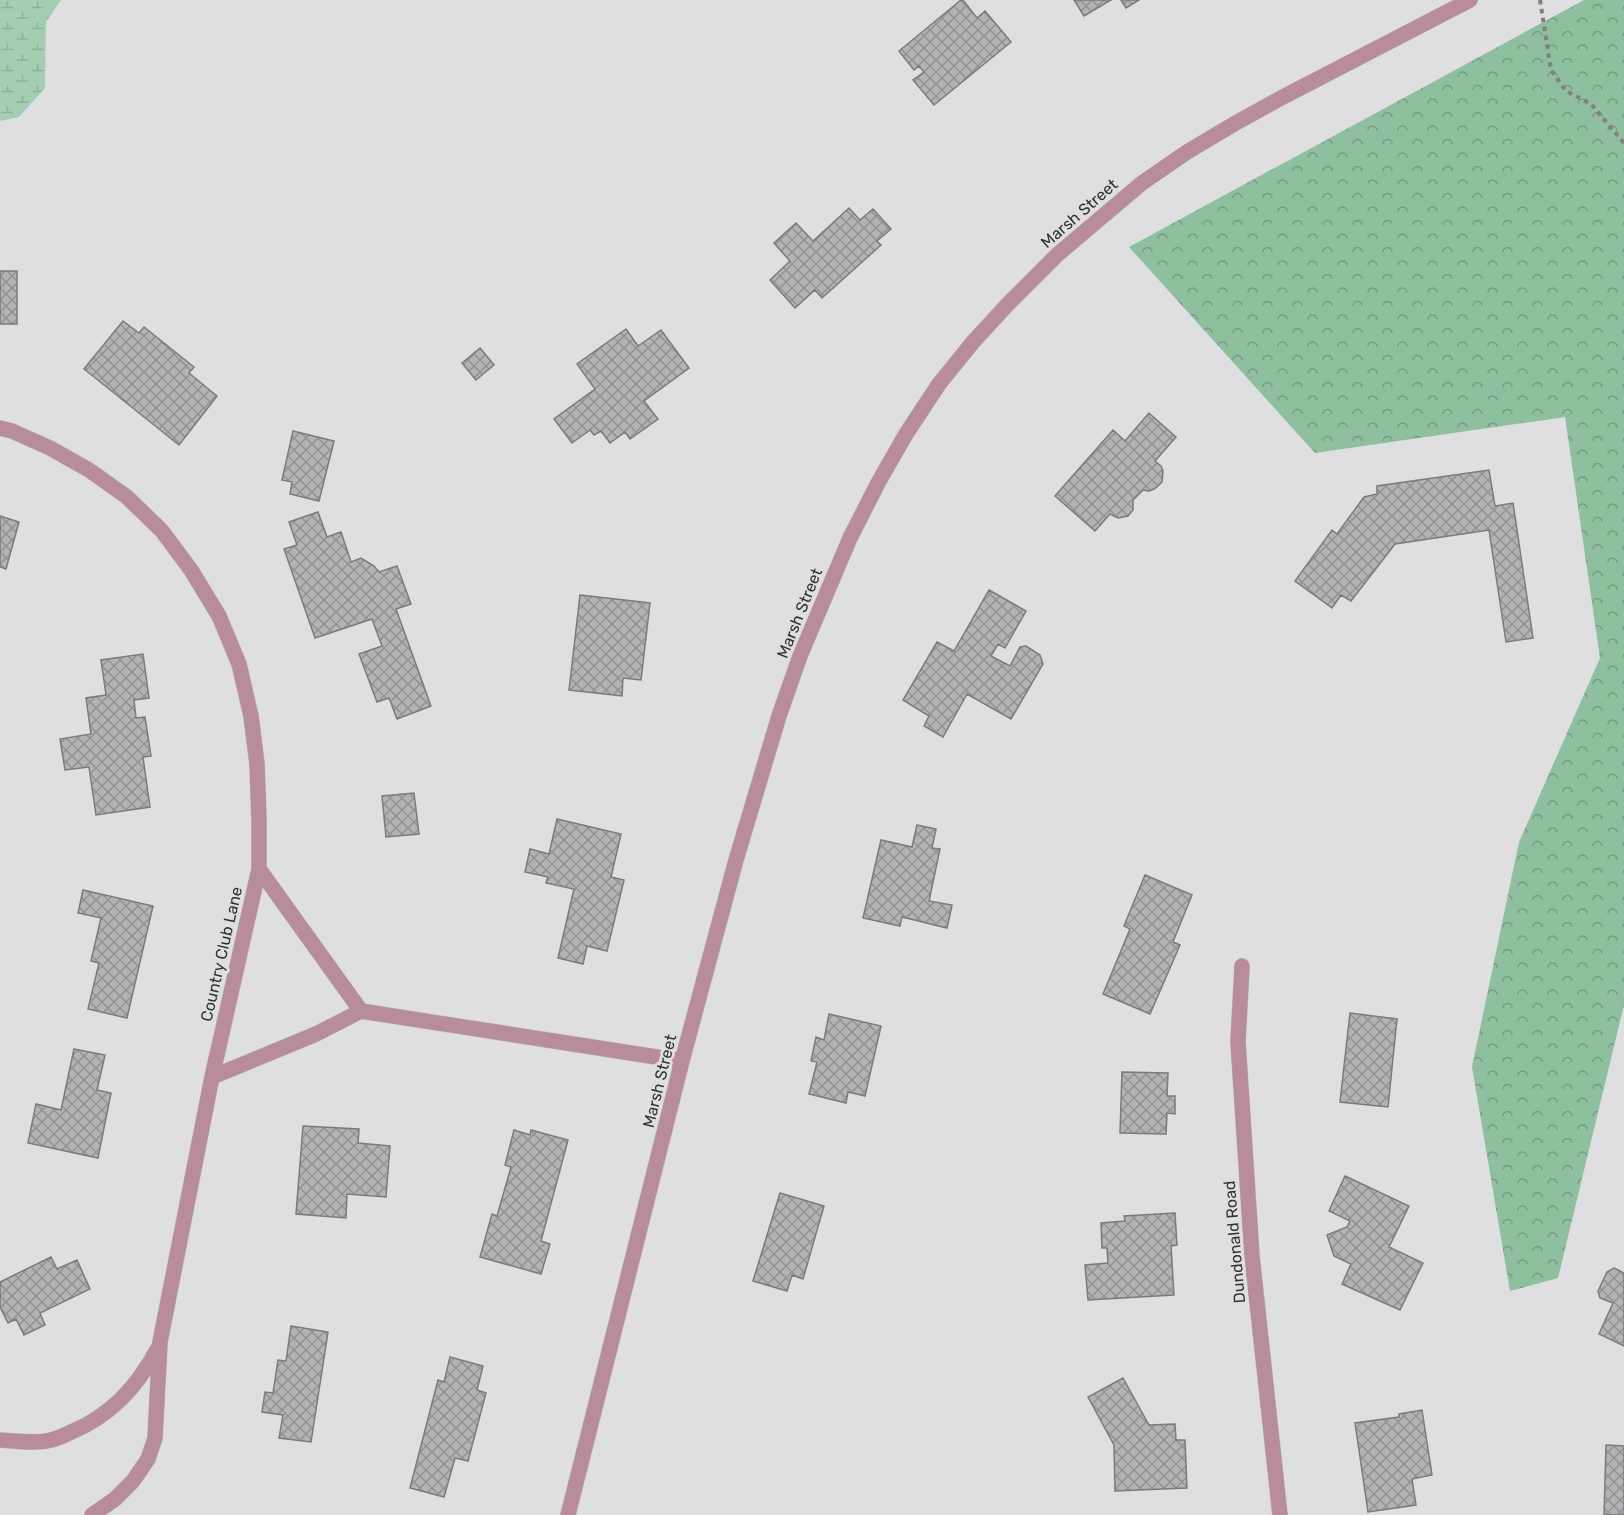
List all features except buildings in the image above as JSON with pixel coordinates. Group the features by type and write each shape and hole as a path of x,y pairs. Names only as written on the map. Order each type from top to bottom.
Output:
{"street":[{"name":"Marsh Street","path":"568,1515 682,1061 736,860 779,716 800,656 850,538 906,434 939,384 973,342 1057,255 1142,183 1187,152 1272,103 1470,0"},
{"path":"0,428 50,448 89,470 127,497 162,531 191,570 219,616 239,664 250,716 257,764 260,820 259,868"},
{"name":"Country Club Lane","path":"259,868 361,1011"},
{"name":"Country Club Lane","path":"92,1515 115,1499 134,1481 148,1459 155,1438 160,1342 212,1077 259,868"},
{"name":"Dundonald Road","path":"1242,966 1238,1042 1252,1256 1280,1515"},
{"path":"212,1077 316,1034 361,1011 682,1061"},
{"name":"Country Club Lane","path":"0,1440 19,1442 52,1440 77,1430 102,1416 123,1397 145,1371 160,1342"}],"path":[{"path":"1540,0 1551,70 1566,91 1591,104 1624,142"}],"green space":[{"path":"0,0 61,0 46,22 45,88 19,117 0,121"},
{"path":"1584,0 1624,0 1624,1005 1558,1278 1510,1291 1472,1067 1519,842 1600,658 1565,417 1315,453 1129,247"}]}
